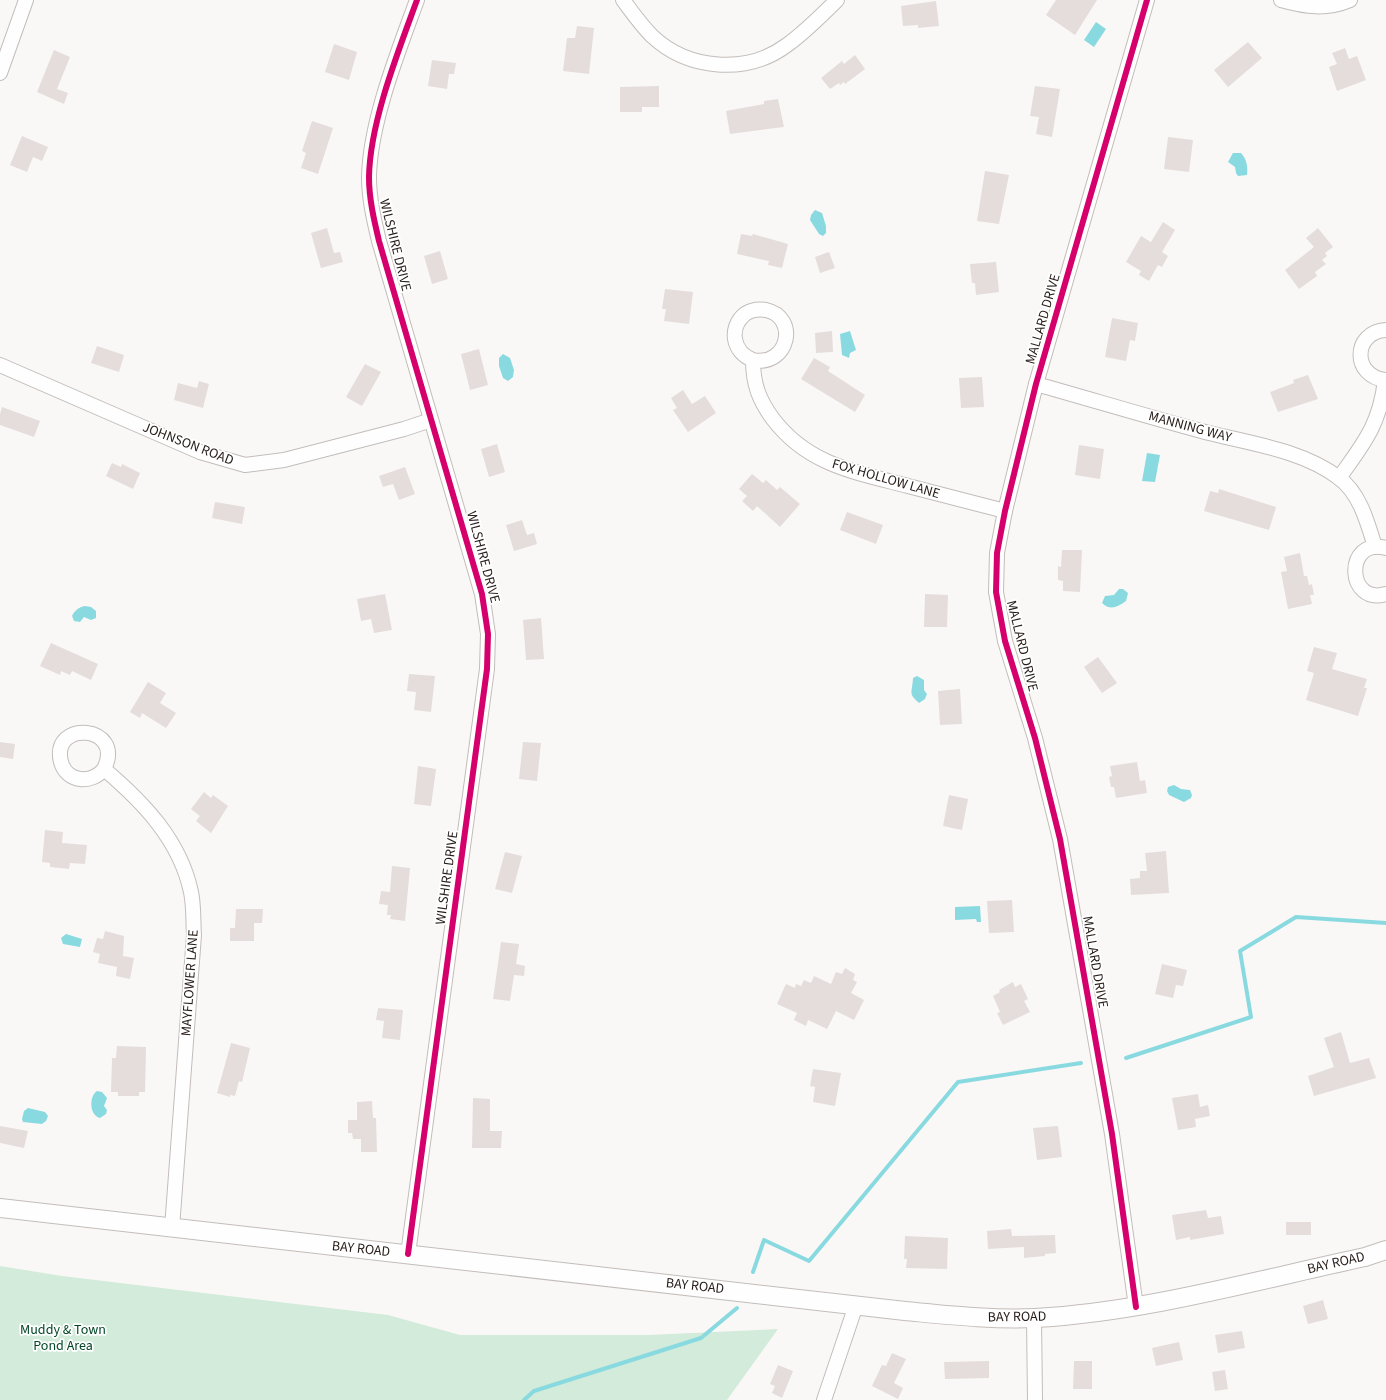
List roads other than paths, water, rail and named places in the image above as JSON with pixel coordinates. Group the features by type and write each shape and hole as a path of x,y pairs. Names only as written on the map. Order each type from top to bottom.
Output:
{"main road":[{"name":"BAY ROAD","path":"0,1208 959,1317 1034,1318 1136,1307 1365,1257 1386,1250"}],"street":[{"path":"0,73 26,0"},
{"name":"WILSHIRE DRIVE","path":"408,1254 488,662 488,634 483,601 379,241 370,199 369,176 375,130 417,0"},
{"path":"623,0 652,35 666,47 694,60 724,65 750,62 773,54 800,35 837,0"},
{"name":"MALLARD DRIVE","path":"1136,1307 1112,1134 1060,839 1035,738 1005,641 996,592 997,553 1005,511 1036,384 1147,0"},
{"path":"1281,0 1299,5 1327,7 1350,0"},
{"path":"1339,478 1372,430 1382,403 1386,380 1370,374 1364,367 1361,355 1362,346 1369,336 1376,331 1386,330"},
{"name":"FOX HOLLOW LANE","path":"753,360 755,386 767,410 787,435 809,453 822,461 856,473 1005,511"},
{"name":"JOHNSON ROAD","path":"0,365 200,452 245,466 284,460 404,429 431,420"},
{"name":"MANNING WAY","path":"1036,384 1205,432 1287,452 1315,464 1339,478 1358,502 1381,547 1366,550 1359,556 1355,565 1354,575 1358,584 1364,591 1378,596 1386,594"},
{"name":"MAYFLOWER LANE","path":"104,769 131,792 157,821 180,857 191,893 194,935 172,1228"},
{"path":"824,1400 856,1305"},
{"path":"1034,1318 1035,1400"}],"water":[{"path":"1096,22 1106,29 1094,47 1084,40"},
{"path":"1233,153 1241,153 1245,158 1247,164 1247,175 1238,176 1235,167 1228,162"},
{"path":"815,210 822,213 826,226 826,233 823,236 819,234 810,220 811,215"},
{"path":"850,331 856,350 850,353 849,358 842,355 840,334"},
{"path":"503,354 510,358 514,370 513,377 508,381 503,378 499,366 499,358"},
{"path":"1147,453 1160,455 1155,482 1142,481"},
{"path":"1119,589 1123,589 1128,593 1126,601 1114,607 1108,607 1102,603 1105,596 1114,595"},
{"path":"85,606 91,607 96,611 96,618 91,620 84,617 80,622 74,621 72,616 74,612"},
{"path":"917,676 924,680 924,690 927,694 925,699 919,703 912,695 913,678"},
{"path":"1174,785 1181,789 1190,790 1192,795 1191,798 1184,802 1169,795 1167,791 1168,787"},
{"path":"980,906 981,922 977,922 976,919 955,920 955,907"},
{"path":"66,934 82,939 80,947 63,944 61,938"},
{"path":"97,1091 102,1092 107,1098 104,1106 107,1110 106,1114 100,1118 96,1116 91,1105 94,1093"},
{"path":"28,1108 45,1112 48,1116 46,1121 42,1124 23,1122 22,1119 24,1111"}],"waterway":[{"path":"1126,1058 1251,1017 1240,951 1296,917 1386,923"},
{"path":"753,1272 764,1240 809,1261 958,1082 1081,1063"},
{"path":"524,1400 534,1391 701,1338 737,1308"}],"park label":[{"name":"Muddy & Town Pond Area","path":"63,1338"}]}
